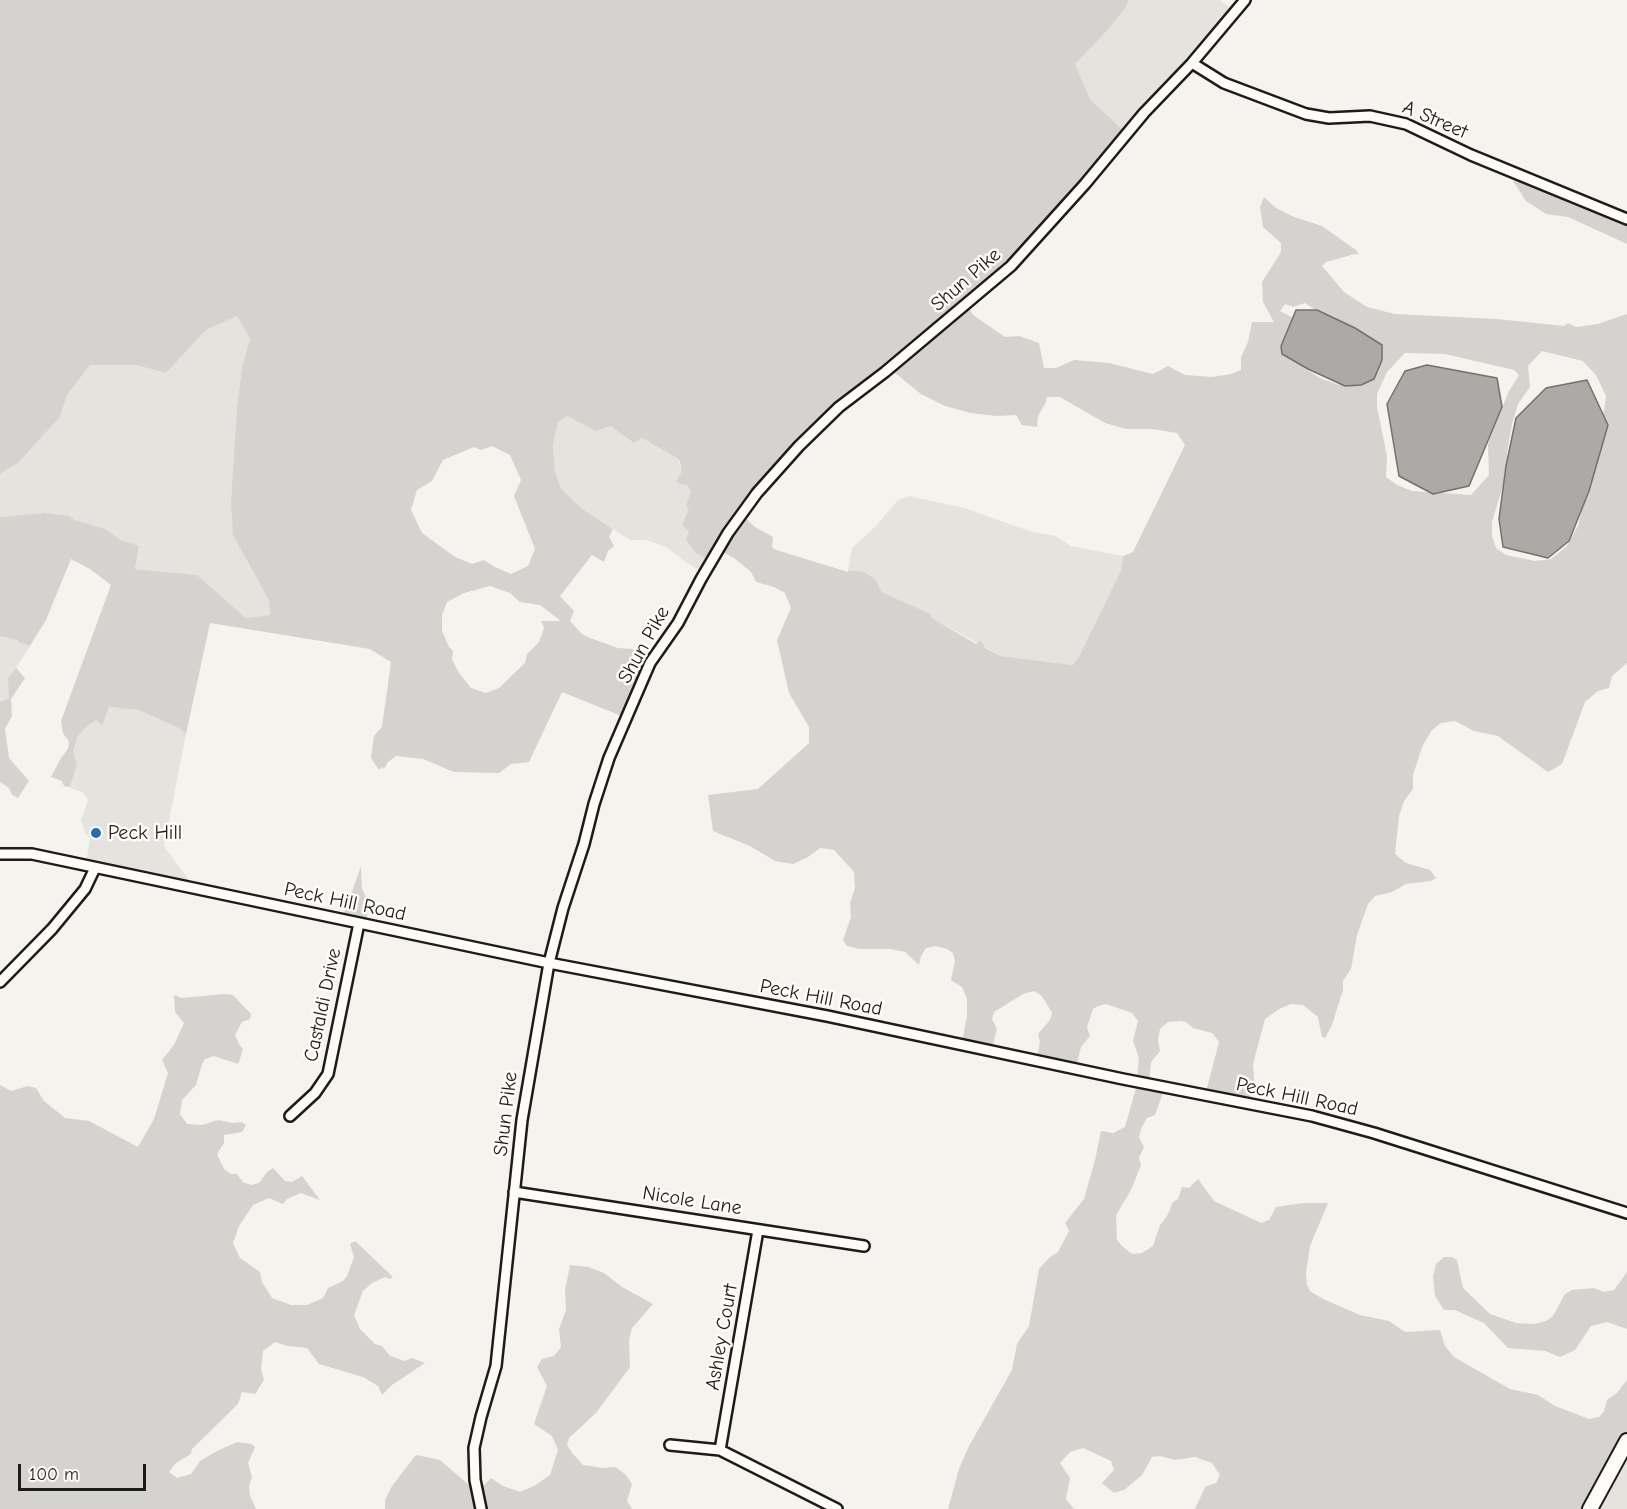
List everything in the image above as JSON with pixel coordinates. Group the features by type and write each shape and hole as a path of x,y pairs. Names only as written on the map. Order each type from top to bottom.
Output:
{"main road":[{"path":"1590,1509 1627,1441"}],"street":[{"name":"Shun Pike","path":"481,1509 475,1480 474,1448 496,1366 529,1071 549,963 563,908 609,758 650,663 678,623 728,533 757,493 799,446 839,407 902,358 1011,266 1085,184 1144,113 1192,63 1245,0"},
{"name":"A Street","path":"1192,63 1224,83 1306,114 1329,118 1370,116 1406,124 1470,155 1627,219"},
{"name":"Peck Hill Road","path":"0,854 32,854 549,963 827,1016 1123,1079 1312,1116 1374,1133 1627,1213"},
{"path":"0,982 52,928 85,889 95,868"},
{"name":"Castaldi Drive","path":"290,1116 315,1093 328,1074 359,923"},
{"name":"Nicole Lane","path":"514,1192 864,1246"},
{"name":"Ashley Court","path":"720,1450 758,1230"},
{"path":"670,1445 720,1450 837,1509"}],"shaded area":[{"path":"0,0 1129,0 1124,10 1105,33 1075,64 1090,99 1126,133 1010,266 967,305 973,315 1005,337 1019,336 1039,343 1044,368 1056,368 1074,360 1109,363 1153,374 1168,366 1185,375 1212,377 1241,370 1241,357 1248,342 1252,322 1274,322 1263,302 1262,282 1281,252 1281,243 1263,227 1260,207 1264,197 1276,208 1294,217 1322,226 1356,250 1359,255 1355,254 1326,262 1322,266 1344,292 1367,307 1395,314 1497,319 1564,326 1568,323 1576,327 1598,324 1627,314 1627,663 1612,676 1609,688 1598,691 1585,702 1562,764 1548,772 1498,736 1474,731 1455,721 1441,723 1432,730 1422,747 1413,775 1413,789 1404,801 1399,816 1395,854 1406,863 1430,870 1436,878 1431,881 1406,884 1392,892 1375,896 1368,904 1357,935 1351,969 1343,981 1343,990 1332,1025 1325,1038 1322,1037 1318,1017 1303,1005 1291,1004 1265,1019 1253,1064 1254,1080 1250,1102 1206,1092 1219,1042 1212,1033 1193,1028 1186,1022 1180,1021 1168,1022 1160,1029 1158,1040 1160,1051 1151,1062 1149,1082 1164,1090 1155,1115 1147,1118 1142,1127 1139,1137 1144,1147 1139,1158 1141,1165 1131,1190 1116,1215 1117,1240 1132,1254 1142,1253 1153,1246 1160,1225 1173,1202 1178,1199 1182,1187 1189,1188 1198,1179 1214,1201 1261,1223 1269,1220 1276,1207 1303,1203 1328,1203 1310,1246 1306,1273 1310,1291 1323,1299 1360,1315 1389,1321 1405,1332 1440,1330 1445,1346 1454,1357 1510,1389 1538,1395 1555,1406 1589,1419 1599,1417 1604,1411 1607,1400 1617,1393 1627,1380 1627,1444 1592,1509 1195,1509 1205,1487 1216,1483 1220,1475 1212,1463 1195,1457 1175,1460 1160,1456 1152,1457 1142,1475 1124,1490 1114,1493 1102,1483 1114,1470 1111,1461 1083,1448 1070,1452 1060,1463 1070,1478 1066,1499 1074,1509 948,1509 959,1469 969,1446 1012,1370 1017,1344 1029,1326 1039,1269 1058,1252 1069,1231 1065,1223 1084,1199 1101,1131 1113,1133 1125,1127 1136,1088 1139,1058 1133,1041 1138,1021 1132,1013 1106,1004 1098,1006 1093,1009 1087,1027 1090,1036 1081,1047 1076,1067 1037,1059 1040,1042 1038,1034 1050,1020 1052,1013 1042,996 1034,991 1023,994 994,1012 992,1019 997,1029 992,1048 962,1042 967,1016 967,999 962,987 951,980 955,961 953,953 935,946 926,948 919,965 905,952 890,949 860,949 847,946 843,940 851,917 850,903 855,888 854,872 834,850 820,848 793,864 775,861 750,846 713,831 708,795 758,789 809,743 809,727 789,693 777,640 791,608 785,593 756,582 751,572 734,558 719,550 710,560 696,553 686,540 689,531 682,525 689,509 686,505 691,492 688,486 676,482 682,471 677,458 642,438 634,443 610,426 596,431 567,416 558,422 553,445 555,472 561,488 581,508 613,529 609,537 614,546 608,551 604,562 592,555 560,596 574,611 570,621 582,634 618,648 633,649 649,663 624,717 562,692 529,762 511,764 499,773 454,772 423,759 396,756 388,762 384,769 382,767 379,770 371,758 374,736 382,727 391,662 370,649 210,623 186,734 179,728 139,710 109,707 102,726 96,720 78,736 73,751 77,765 70,787 64,786 62,781 51,777 68,749 69,742 63,733 61,721 111,585 90,569 71,559 46,620 30,646 18,640 0,636 0,517 44,513 69,516 105,529 121,540 139,546 135,569 197,575 246,618 270,615 269,601 233,535 231,501 237,407 242,367 250,339 237,316 206,330 166,373 136,365 90,365 67,395 60,417 18,463 0,474","holes":["1305,303 1322,314 1376,370 1362,385 1339,385 1322,379 1304,368 1293,358 1285,338 1293,318 1280,311 1285,304 1293,307","1542,351 1583,361 1596,375 1606,396 1603,419 1578,526 1566,547 1551,559 1535,561 1506,555 1496,548 1492,536 1492,522 1507,472 1507,453 1512,424 1518,404 1530,387 1528,366","1405,353 1445,354 1514,370 1519,375 1509,391 1491,434 1488,445 1489,475 1471,495 1412,491 1397,485 1386,477 1387,456 1377,407 1377,394 1387,372","889,368 921,394 945,406 971,413 996,416 1016,415 1022,425 1037,427 1038,416 1047,397 1060,397 1105,423 1126,429 1153,429 1177,433 1185,445 1133,552 1123,556 1121,570 1073,665 1001,656 985,648 981,641 976,644 932,618 930,614 882,592 875,579 864,572 848,570 848,572 776,550 772,547 773,537 755,527 741,514 837,408","492,446 510,455 521,480 514,496 535,549 528,566 511,574 484,560 472,564 455,557 422,533 411,510 417,490 432,481 443,460 474,447 481,450","490,586 510,593 520,602 540,605 561,621 541,621 544,628 539,642 527,654 525,663 499,688 486,693 471,688 459,673 452,659 453,651 442,631 442,615 447,602 464,593"]},
{"path":"1129,0 1220,0 1234,11 1126,133 1090,99 1075,64 1105,33 1124,10"},
{"path":"1513,181 1540,184 1627,219 1627,244 1568,217 1546,214 1526,201"},
{"path":"1296,310 1317,310 1355,328 1382,345 1382,360 1374,379 1361,385 1345,386 1282,354 1281,346"},
{"path":"237,316 250,339 242,367 237,407 231,501 247,562 269,601 270,615 246,618 197,575 135,569 139,546 121,540 105,529 69,516 0,517 0,474 18,463 60,417 67,395 90,365 136,365 166,373 206,330"},
{"path":"1427,365 1497,378 1502,407 1469,486 1433,494 1399,476 1387,404 1405,371"},
{"path":"1587,380 1608,425 1589,491 1569,541 1548,558 1503,547 1499,519 1506,466 1516,418 1546,388"},
{"path":"567,416 610,426 634,443 642,438 677,458 692,492 686,505 690,509 682,525 689,530 710,560 703,572 666,547 646,540 630,540 581,508 561,488 555,472 553,445 558,422"},
{"path":"909,496 964,508 1029,531 1055,536 1071,546 1123,556 1121,570 1074,665 1001,656 932,618 929,614 882,592 875,579 864,572 848,570 852,548 875,527 898,500"},
{"path":"0,636 19,640 18,642 30,646 15,669 9,698 0,702"},
{"path":"17,667 25,678 11,699 12,716 5,729 9,758 29,781 18,798 0,782 0,702 9,698 8,678"},
{"path":"109,707 139,710 179,728 186,734 164,846 194,887 86,864 90,838 85,833 81,820 88,800 83,792 70,787 77,765 73,751 78,736 85,726 96,719 100,725"},
{"path":"361,866 362,889 369,903 366,923 341,918"},
{"path":"174,995 181,998 233,995 251,1014 250,1019 242,1022 235,1035 243,1049 239,1062 238,1064 214,1056 205,1059 196,1085 182,1100 180,1114 187,1124 202,1125 218,1120 242,1122 246,1125 242,1132 224,1135 224,1143 217,1154 224,1169 231,1174 237,1174 243,1182 251,1185 259,1183 273,1168 285,1181 292,1182 302,1176 320,1200 301,1193 287,1199 283,1204 269,1198 253,1205 239,1226 233,1243 240,1258 260,1272 262,1282 272,1298 291,1305 307,1305 323,1298 328,1288 343,1281 347,1276 354,1257 350,1244 355,1241 393,1277 390,1279 385,1277 372,1283 363,1291 354,1315 360,1329 375,1344 382,1346 390,1356 405,1361 412,1358 425,1363 392,1385 382,1395 378,1386 363,1377 319,1364 307,1348 275,1342 263,1351 261,1370 264,1380 255,1394 242,1392 238,1404 192,1449 191,1454 176,1463 169,1472 177,1478 191,1474 200,1461 219,1450 237,1442 252,1444 255,1447 248,1463 252,1477 249,1486 250,1496 256,1509 0,1509 0,1085 11,1091 28,1086 36,1088 44,1101 65,1118 89,1121 138,1147 154,1119 168,1073 162,1060 174,1045 184,1023 175,1012"},
{"path":"1444,1257 1457,1260 1463,1288 1490,1314 1516,1323 1534,1324 1546,1321 1553,1316 1565,1294 1572,1290 1594,1288 1604,1292 1614,1290 1627,1272 1627,1329 1607,1322 1591,1326 1575,1350 1560,1357 1545,1351 1508,1348 1484,1323 1455,1310 1444,1310 1435,1296 1433,1276 1436,1264"},
{"path":"570,1265 588,1267 604,1273 622,1287 653,1304 632,1328 629,1340 630,1367 596,1413 569,1438 567,1445 583,1465 615,1467 625,1474 632,1484 627,1501 632,1509 385,1509 385,1500 392,1486 416,1455 440,1460 477,1492 491,1478 503,1486 520,1492 550,1475 558,1450 552,1436 534,1424 547,1386 537,1367 542,1359 554,1356 561,1347 559,1329 566,1310 565,1290"},
{"path":"1627,1444 1627,1509 1592,1509"}],"place":[{"name":"Peck Hill","path":"96,833"}]}
